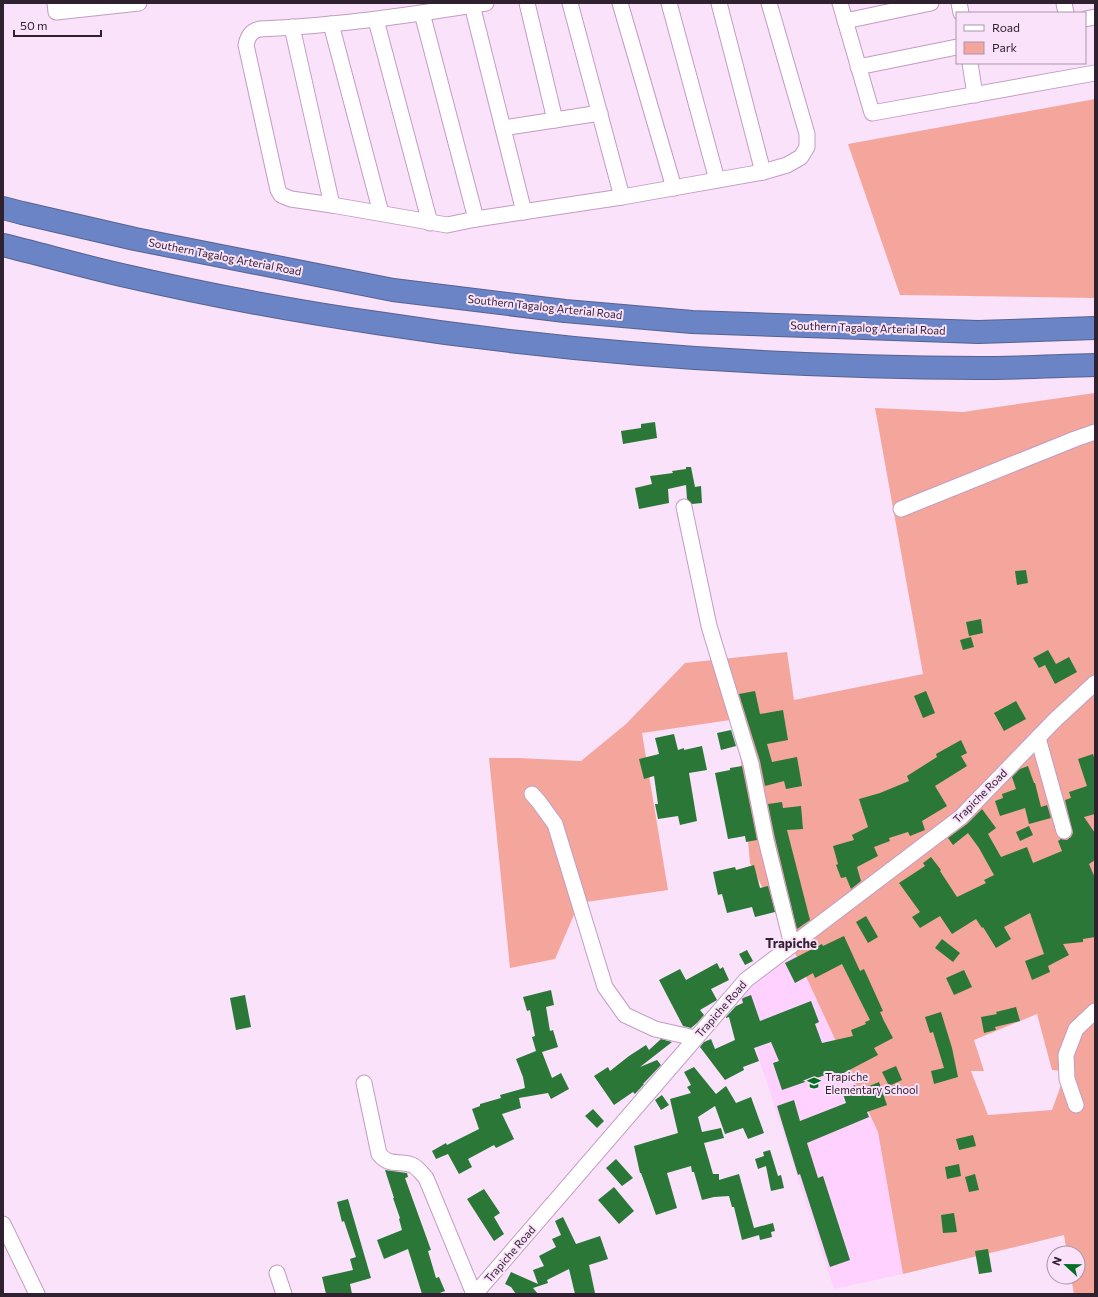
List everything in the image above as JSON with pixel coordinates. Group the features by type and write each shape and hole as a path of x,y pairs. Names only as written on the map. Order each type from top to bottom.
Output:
{"highway":[{"name":"Southern Tagalog Arterial Road","path":"3,208 135,239 393,290 565,311 692,322 978,332 1095,328"},
{"path":"3,245 125,276 236,298 377,323 556,347 688,358 838,365 980,368 1095,365"}],"street":[{"path":"55,3 56,12 139,3"},
{"path":"527,3 555,120"},
{"path":"570,3 622,197"},
{"path":"620,3 674,188"},
{"path":"669,3 718,180"},
{"path":"719,3 763,172"},
{"path":"524,212 503,128 479,4 376,20 260,29 254,30 250,34 246,45 278,190 281,195 291,199 447,225 476,219 524,212 622,197 763,172 787,165 801,157 807,147 807,134 769,3"},
{"path":"840,3 872,113 1095,73"},
{"path":"845,21 931,3"},
{"path":"422,13 476,219"},
{"path":"376,20 430,223"},
{"path":"331,24 381,213"},
{"path":"292,27 332,205"},
{"path":"858,67 956,46"},
{"path":"970,64 975,95"},
{"path":"503,128 600,113"},
{"path":"901,509 1075,438 1095,432"},
{"path":"684,507 709,626 751,764 766,840 792,945"},
{"name":"Trapiche Road","path":"475,1294 746,980 961,817 1038,738 1095,684"},
{"path":"1038,738 1064,831"},
{"path":"532,794 555,824 605,987 625,1015 655,1029 695,1038"},
{"path":"1076,1105 1067,1079 1066,1055 1076,1029 1095,1011"},
{"path":"364,1083 379,1154 383,1159 390,1162 404,1163 415,1166 426,1178 475,1294"},
{"path":"3,1224 36,1294"},
{"path":"277,1273 284,1294"}],"shaded area":[{"name":"Trapiche Elementary School","path":"798,947 878,1132 903,1274 834,1289 739,997"}],"green space":[{"path":"1095,99 1095,298 900,295 848,144"},
{"path":"1095,393 1095,1294 1074,1294 1072,1285 1086,1285 1086,1245 1066,1245 1064,1235 903,1274 878,1132 790,942 750,863 737,719 642,733 668,890 579,903 555,959 510,968 489,758 581,761 626,724 685,663 787,652 794,700 923,674 875,408 963,412","holes":["1037,1014 1052,1070 1066,1071 1052,1110 988,1115 971,1071 984,1071 974,1040"]}],"building":[{"path":"655,422 657,438 623,444 621,431 641,428 641,424"},
{"path":"686,467 691,467 695,487 701,486 702,503 692,504 687,499 686,485 668,489 669,503 639,509 635,488 652,484 650,476 673,473 672,471 686,469"},
{"path":"1026,570 1028,583 1017,585 1015,571"},
{"path":"981,619 983,633 969,636 966,622"},
{"path":"971,637 974,647 963,650 960,640"},
{"path":"1048,650 1056,664 1069,657 1077,672 1055,684 1045,665 1039,668 1033,658"},
{"path":"755,691 760,714 783,710 788,740 767,744 772,762 797,757 802,786 786,789 784,781 765,786 760,761 739,694"},
{"path":"926,691 935,713 923,718 914,696"},
{"path":"1016,701 1026,719 1004,731 994,713"},
{"path":"731,730 736,746 721,750 717,733"},
{"path":"674,734 678,750 702,746 707,770 689,773 697,821 680,825 678,816 658,819 655,804 658,804 654,776 644,779 639,759 659,754 655,738"},
{"path":"961,740 967,753 961,756 967,766 935,786 947,806 922,821 925,830 910,836 908,832 889,838 890,841 874,847 878,856 857,867 861,881 851,889 846,877 841,878 836,865 838,864 833,846 854,840 852,835 868,827 859,799 880,793 909,781 907,776 937,757 936,754"},
{"path":"1093,754 1095,761 1095,814 1084,817 1095,833 1095,860 1089,864 1095,878 1095,937 1083,939 1083,942 1063,944 1069,955 1048,966 1050,972 1032,980 1025,961 1044,954 1030,913 1004,927 1011,939 996,948 983,927 982,928 976,919 952,934 940,916 920,928 912,917 920,912 899,883 925,866 923,863 931,857 941,870 940,871 957,897 986,883 984,880 994,875 979,848 968,833 953,845 948,838 967,824 982,809 996,828 988,834 1001,857 1027,847 1033,863 1062,851 1058,841 1061,839 1067,840 1073,833 1065,800 1071,798 1069,792 1087,786 1078,759"},
{"path":"742,766 757,840 746,842 745,836 728,839 715,773"},
{"path":"1028,766 1035,783 1041,807 1047,805 1051,818 1029,824 1025,808 1000,816 995,801 1003,798 1002,794 1016,789 1012,777 1020,769"},
{"path":"782,802 783,808 801,806 803,829 787,830 810,920 797,929 768,804"},
{"path":"1029,826 1033,835 1020,841 1016,832"},
{"path":"754,865 760,888 768,886 775,912 755,917 752,907 727,913 722,894 718,895 713,872 735,867 736,870"},
{"path":"866,916 878,937 868,943 856,922"},
{"path":"844,936 860,971 864,969 883,1011 880,1012 893,1038 874,1048 878,1055 836,1077 834,1072 782,1090 773,1063 779,1061 771,1042 754,1048 759,1061 743,1067 744,1070 725,1080 700,1047 704,1042 711,1039 715,1049 735,1040 729,1017 726,1017 736,1006 743,1003 743,998 751,995 760,1021 811,1001 819,1022 815,1024 822,1043 853,1036 851,1030 866,1024 865,1022 870,1020 842,964 815,978 813,973 795,983 785,963 822,944 823,946"},
{"path":"942,939 960,953 953,962 935,948"},
{"path":"747,950 753,961 745,965 739,954"},
{"path":"717,963 720,969 723,967 729,980 711,989 717,1000 700,1010 704,1015 697,1023 691,1028 683,1026 659,980 680,969 686,980"},
{"path":"964,970 972,987 954,995 946,978"},
{"path":"551,990 554,1005 546,1007 550,1031 553,1030 558,1047 542,1052 552,1078 561,1073 569,1089 551,1099 548,1093 519,1098 521,1108 502,1114 514,1139 496,1148 494,1145 468,1159 472,1167 459,1174 448,1154 436,1159 432,1151 446,1143 447,1145 479,1129 472,1109 480,1106 480,1104 501,1098 500,1095 525,1088 523,1077 516,1059 536,1051 532,1037 535,1036 530,1010 527,1011 523,997"},
{"path":"245,995 251,1027 236,1030 230,998"},
{"path":"1016,1007 1020,1021 995,1027 996,1030 984,1033 981,1017 997,1014 996,1012"},
{"path":"941,1012 952,1048 958,1077 934,1084 931,1071 944,1068 933,1032 930,1033 925,1017"},
{"path":"661,1039 672,1042 640,1067 657,1060 661,1065 635,1094 633,1092 614,1105 594,1076 608,1067 610,1071 646,1045 649,1050"},
{"path":"896,1066 902,1080 889,1086 882,1072"},
{"path":"694,1067 716,1094 726,1086 736,1103 751,1097 764,1133 748,1139 743,1128 725,1134 715,1106 698,1117 702,1132 721,1128 724,1138 704,1143 713,1174 719,1174 719,1180 739,1174 754,1228 773,1223 775,1231 771,1232 772,1237 760,1240 759,1235 742,1240 734,1207 732,1207 729,1196 714,1197 702,1200 691,1166 667,1173 677,1208 656,1215 640,1173 634,1146 678,1133 670,1099 691,1093 687,1087 691,1085 684,1072"},
{"path":"879,1082 887,1105 867,1112 869,1117 807,1143 818,1178 823,1176 850,1260 830,1267 800,1174 798,1175 777,1106 794,1100 800,1121 846,1103 842,1091 855,1085 857,1091"},
{"path":"662,1095 669,1105 661,1110 655,1100"},
{"path":"593,1109 604,1121 597,1128 585,1116"},
{"path":"973,1135 976,1146 959,1150 956,1139"},
{"path":"770,1150 778,1176 781,1175 784,1188 771,1191 766,1166 758,1169 755,1159 764,1156 763,1152"},
{"path":"616,1159 633,1178 622,1186 606,1168"},
{"path":"959,1164 961,1176 947,1179 945,1167"},
{"path":"385,1170 407,1173 408,1177 405,1178 431,1250 428,1251 436,1278 439,1277 445,1291 437,1294 422,1294 408,1249 384,1259 377,1240 402,1230 400,1218"},
{"path":"975,1174 979,1190 969,1192 965,1177"},
{"path":"614,1187 634,1211 619,1224 598,1200"},
{"path":"484,1189 500,1213 494,1217 504,1234 494,1241 467,1199"},
{"path":"348,1199 371,1278 350,1284 352,1294 326,1294 322,1277 353,1270 350,1259 356,1257 344,1221 342,1222 337,1202"},
{"path":"954,1213 957,1232 943,1233 941,1215"},
{"path":"563,1217 576,1244 600,1236 608,1259 589,1265 595,1293 575,1294 569,1269 547,1280 548,1283 533,1288 538,1294 516,1294 511,1287 505,1284 511,1272 538,1284 533,1270 544,1266 539,1256 556,1247 552,1239 561,1235 555,1221"},
{"path":"988,1249 992,1272 979,1274 975,1251"}],"place":[{"name":"Trapiche Elementary School","path":"814,1083"}],"district":[{"name":"Trapiche","path":"791,943"}]}
